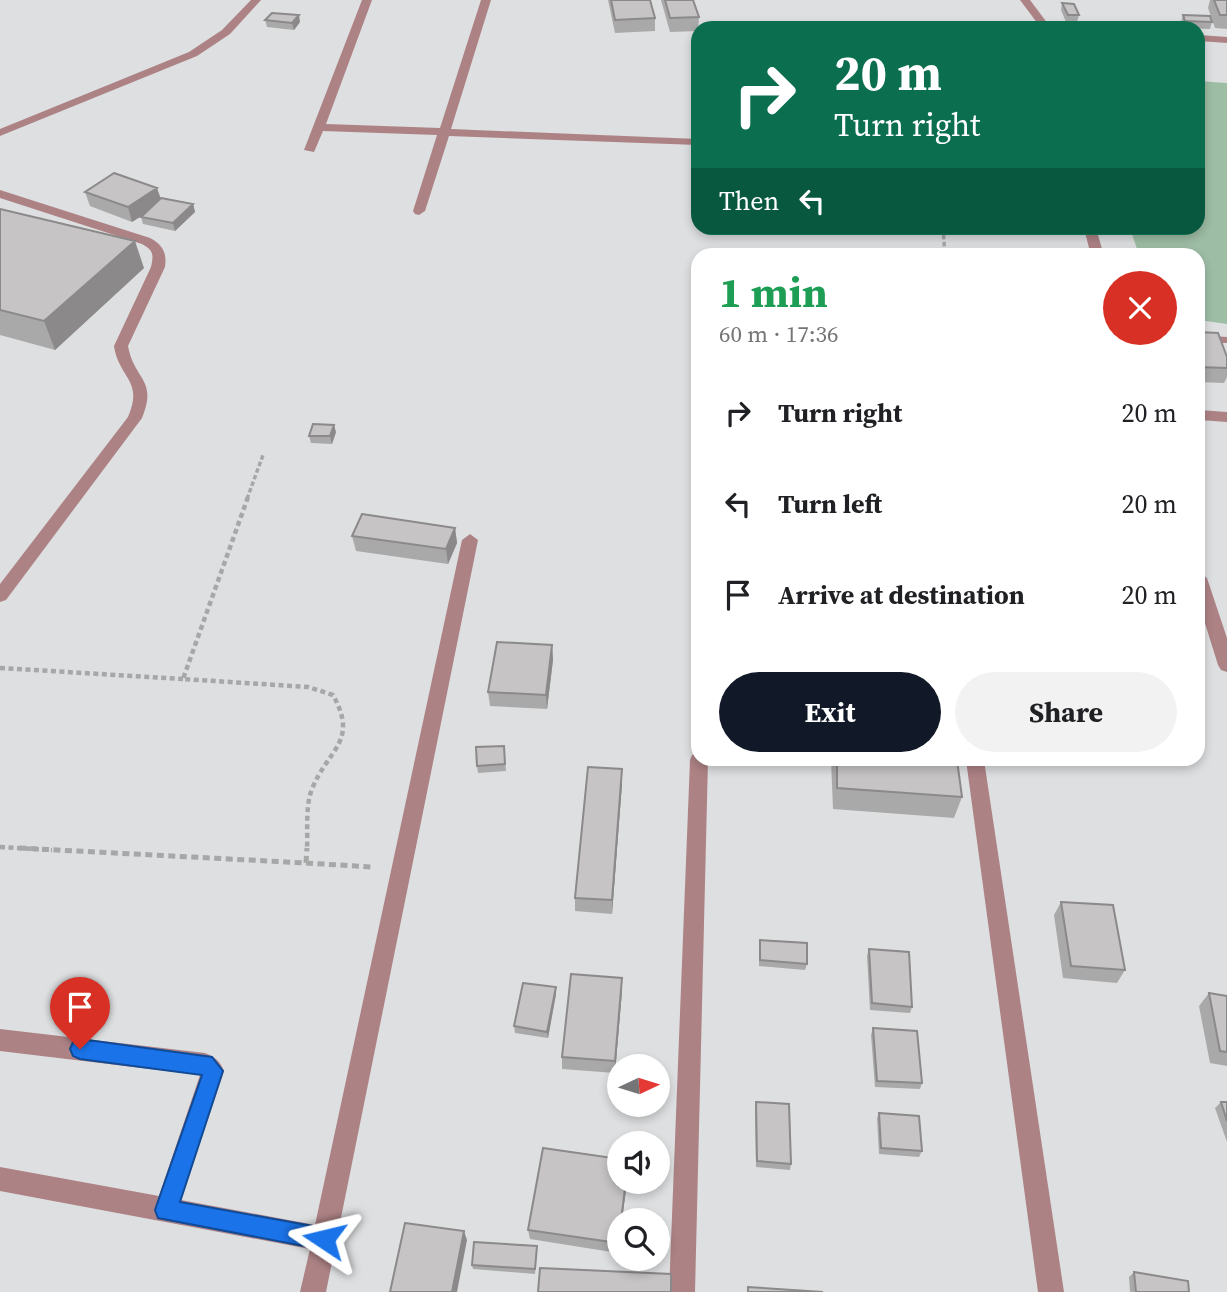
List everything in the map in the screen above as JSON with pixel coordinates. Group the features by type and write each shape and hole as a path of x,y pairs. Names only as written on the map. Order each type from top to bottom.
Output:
{"street":[{"path":"0,133 194,54 226,33 256,0"},
{"path":"310,150 367,0"},
{"path":"419,211 486,0"},
{"path":"1025,0 1041,21"},
{"path":"1205,38 1227,40"},
{"path":"318,127 691,142"},
{"path":"0,194 146,241 155,246 160,255 158,267 121,346 121,357 138,378 143,391 142,404 135,418 0,596"},
{"path":"1205,338 1224,340"},
{"path":"1205,415 1227,417"},
{"path":"313,1292 470,540"},
{"path":"1205,597 1227,665"},
{"path":"682,1292 699,766"},
{"path":"976,766 1051,1292"},
{"path":"0,1040 205,1064 213,1071 166,1210"},
{"path":"0,1179 324,1239"}],"path":[{"path":"183,679 263,455"},
{"path":"0,668 309,687 333,695 343,713 344,734 311,791 306,863"},
{"path":"0,847 401,868"}],"green space":[{"path":"1205,81 1227,83 1227,324 1205,321 1205,248 1137,248 1132,235 1205,235"}],"building":[{"path":"611,0 650,0 655,18 615,20"},
{"path":"665,0 693,0 699,17 670,18"},
{"path":"1214,0 1227,0 1227,15 1220,15"},
{"path":"1062,3 1074,4 1079,15 1068,15"},
{"path":"272,13 299,15 292,23 265,20"},
{"path":"1183,15 1210,16 1212,22 1205,21 1185,21"},
{"path":"114,173 157,188 128,207 85,192"},
{"path":"161,198 193,204 173,223 141,217"},
{"path":"0,209 135,241 44,321 0,310"},
{"path":"1205,332 1218,333 1227,357 1227,368 1205,367"},
{"path":"313,424 334,425 330,436 309,436"},
{"path":"362,514 455,528 446,549 352,536"},
{"path":"497,642 552,645 546,695 488,692"},
{"path":"504,746 505,764 477,766 476,747"},
{"path":"837,766 958,766 962,797 837,788"},
{"path":"588,767 622,769 612,900 575,898"},
{"path":"1061,902 1113,905 1125,970 1071,966"},
{"path":"760,940 807,943 807,964 760,960"},
{"path":"869,949 909,952 912,1007 872,1003"},
{"path":"571,974 622,978 616,1054 607,1054 607,1060 562,1057"},
{"path":"523,983 556,987 547,1032 514,1026"},
{"path":"1209,993 1227,996 1227,1052 1220,1051"},
{"path":"873,1028 917,1031 922,1083 877,1081"},
{"path":"756,1102 789,1104 791,1164 757,1161"},
{"path":"1221,1102 1227,1102 1227,1121"},
{"path":"879,1113 919,1116 922,1151 881,1148"},
{"path":"543,1148 607,1157 607,1194 624,1194 623,1208 607,1208 607,1241 528,1230"},
{"path":"405,1223 464,1231 452,1292 390,1292"},
{"path":"474,1242 537,1246 535,1269 472,1265"},
{"path":"540,1268 671,1274 671,1292 538,1292"},
{"path":"1134,1272 1188,1281 1189,1292 1136,1292"},
{"path":"748,1287 823,1292 748,1292"}],"route":[{"path":"80,1049 205,1064 213,1071 212,1081 166,1210 324,1239"}]}
